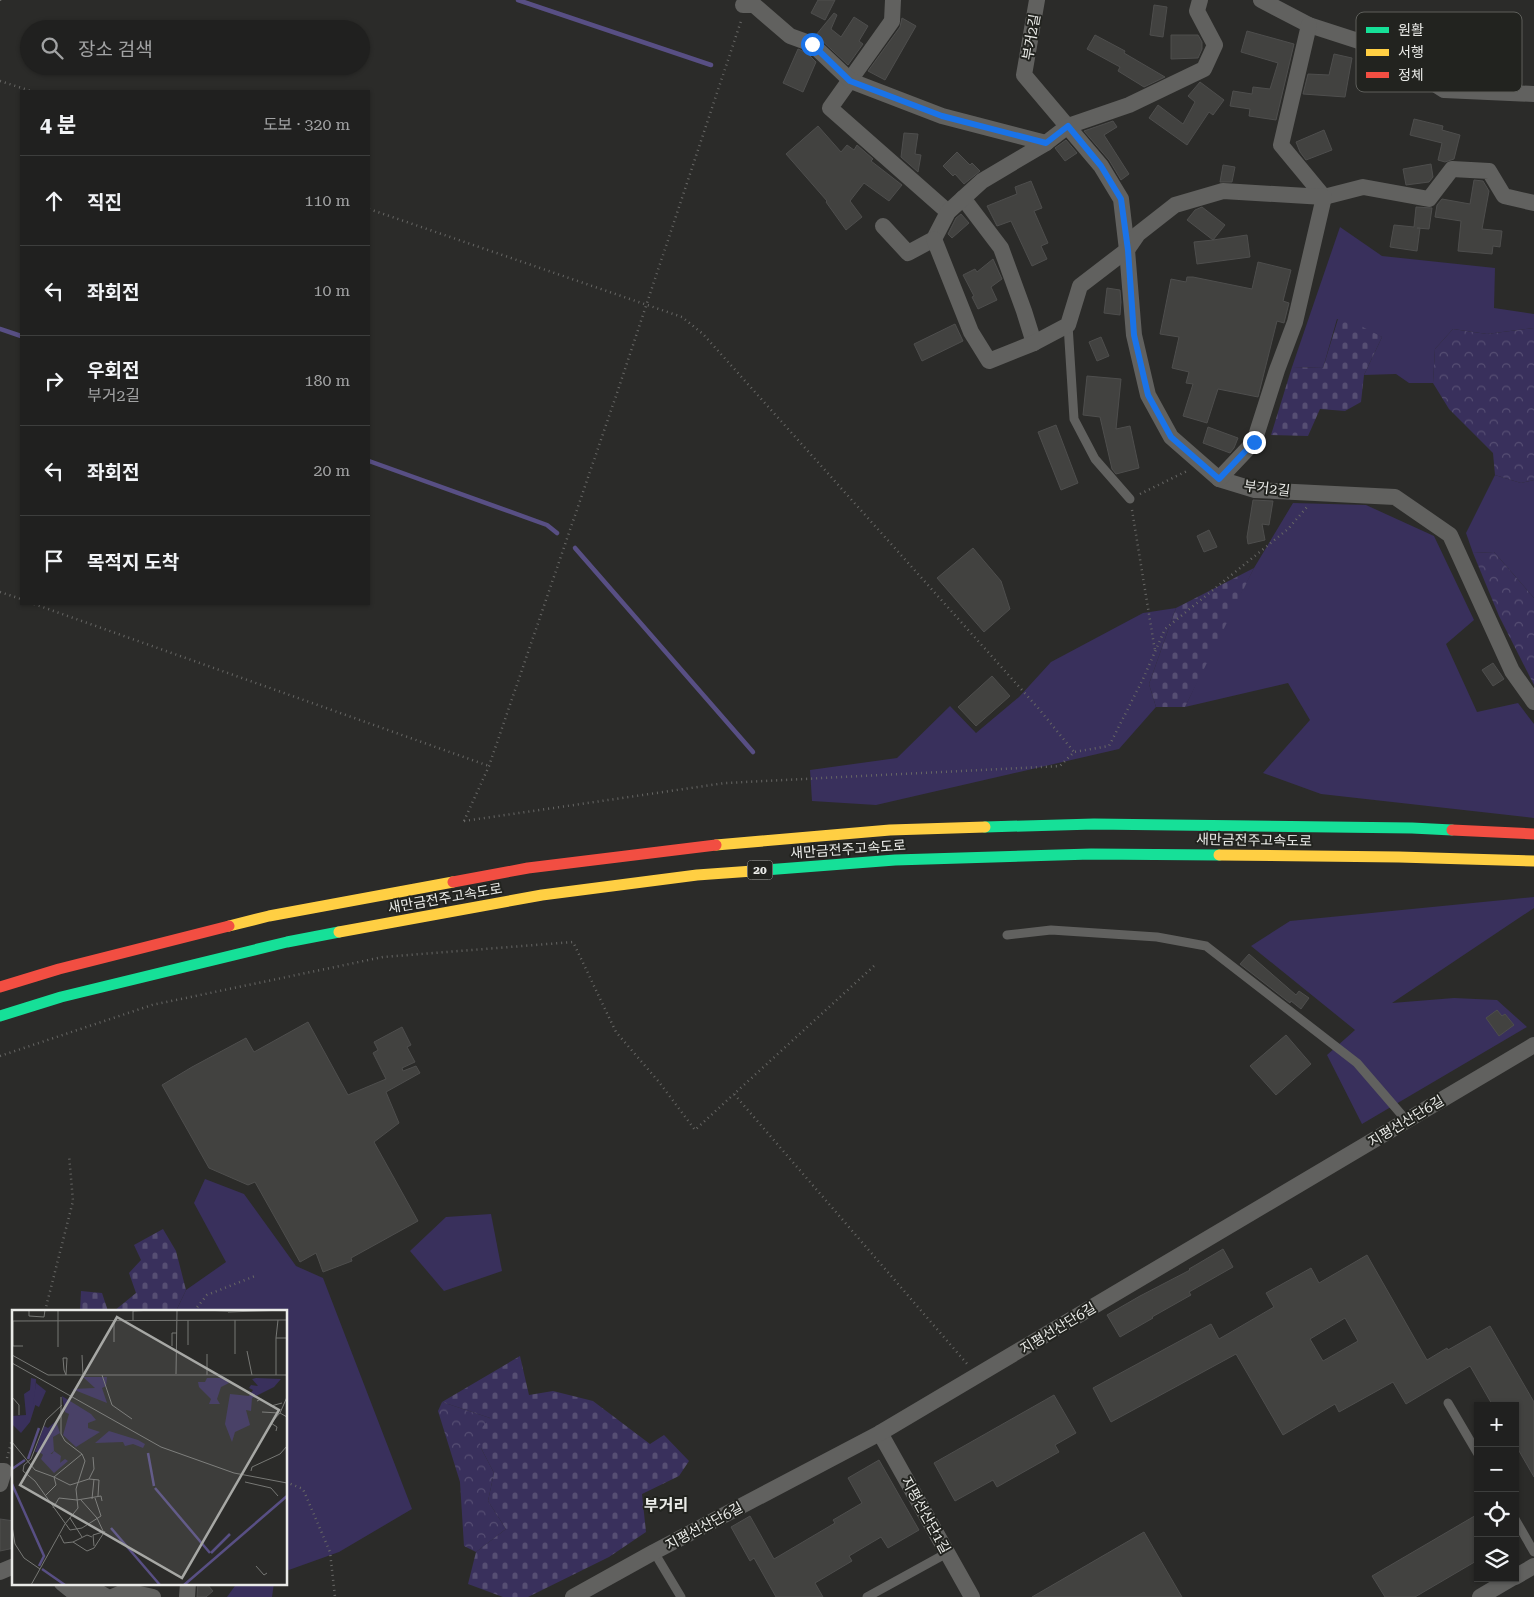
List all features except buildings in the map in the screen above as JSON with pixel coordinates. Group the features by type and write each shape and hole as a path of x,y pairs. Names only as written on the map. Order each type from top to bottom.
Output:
{"highway":[{"name":"새만금전주고속도로","path":"0,987 59,969 269,916 528,868 689,847 890,830 1094,824 1412,828 1534,834"},
{"name":"새만금전주고속도로","path":"0,1016 61,997 287,942 542,895 698,875 896,860 1091,854 1399,857 1534,861"}],"street":[{"path":"893,0 892,21 830,108 948,212"},
{"name":"부거2길","path":"1037,0 1024,75 1101,166 1121,199 1128,250 1134,335 1148,395 1171,437 1219,479 1256,490 1395,497 1450,535 1512,671 1534,702"},
{"path":"883,226 908,253 934,239 948,212 982,181 1046,143 1068,126 1129,105 1204,69 1215,45 1197,12 1200,0"},
{"path":"1261,0 1310,25 1356,40"},
{"path":"748,6 790,36 812,44 850,81 942,116 1046,143"},
{"path":"1310,25 1281,145 1324,197"},
{"path":"1489,92 1534,94"},
{"path":"934,239 971,332 989,361 1034,343 1068,325 1080,286 1128,250 1138,234 1175,205 1222,191 1324,197 1363,187 1429,199 1452,170 1489,171 1504,196 1534,203"},
{"path":"1219,479 1254,442 1276,370 1295,322 1324,197"},
{"path":"963,198 1001,248 1034,343"},
{"name":"지평선산단6길","path":"574,1597 654,1552 880,1433 1534,1045"},
{"name":"지평선산단1길","path":"880,1433 972,1597"},
{"path":"1519,1574 1534,1566"},
{"path":"0,1572 12,1567"},
{"path":"1480,1597 1506,1582"},
{"path":"63,1584 76,1596 93,1589 107,1597"},
{"path":"187,1597 188,1584"},
{"path":"112,1597 126,1591 153,1597"}],"lane":[{"path":"1068,325 1074,420 1095,459 1130,499"},
{"path":"1007,934 1051,930 1156,937 1206,946 1357,1063 1406,1120"},
{"path":"1448,1403 1474,1447"},
{"path":"1519,1526 1534,1552"},
{"path":"654,1552 681,1597"},
{"path":"867,1597 947,1552"}],"path":[{"path":"748,6 489,766 464,821 725,783 1060,766 1074,752 1108,746 1143,679 1165,629 1288,529 1320,493"},
{"path":"0,81 28,90"},
{"path":"370,209 682,317 703,334 1039,709 1074,752"},
{"path":"1155,651 1130,499 1202,464"},
{"path":"0,592 20,599"},
{"path":"37,605 489,766"},
{"path":"0,1056 152,1005 383,957 573,942 616,1032 659,1082 695,1130 874,966"},
{"path":"734,1094 978,1375"},
{"path":"45,1310 73,1201 68,1155"},
{"path":"195,1310 207,1295 255,1276"},
{"path":"1,1475 12,1439"},
{"path":"288,1483 303,1489 330,1552 336,1597"}],"green space":[{"path":"1340,227 1382,256 1495,268 1494,308 1534,314 1534,328 1487,334 1453,329 1435,349 1433,383 1409,383 1396,374 1364,375 1382,337 1337,319 1323,368 1292,367"},
{"path":"1338,319 1355,323 1382,337 1364,375 1361,402 1345,411 1320,409 1308,436 1271,435 1292,367 1323,368"},
{"path":"1534,328 1534,480 1521,483 1495,475 1493,453 1449,409 1433,383 1435,349 1453,329 1487,334"},
{"path":"1495,475 1521,483 1534,480 1534,598 1494,552 1473,553 1466,533"},
{"path":"1293,503 1366,505 1434,536 1474,620 1446,644 1477,712 1518,703 1534,724 1534,818 1321,794 1263,773 1310,720 1288,683 1185,707 1219,635 1254,568"},
{"path":"1494,552 1534,598 1534,685 1499,616 1473,553"},
{"path":"1254,568 1185,707 1156,707 1149,684 1176,608"},
{"path":"1176,608 1149,684 1156,707 1119,749 876,805 812,801 810,770 897,758 950,706 976,733 1019,697 1051,662 1143,613"},
{"path":"1534,897 1534,908 1392,1003 1454,998 1497,1000 1527,1027 1362,1124 1327,1055 1355,1030 1251,946 1290,921"},
{"path":"205,1179 244,1194 296,1266 323,1278 412,1509 339,1552 288,1570 288,1310 176,1310 186,1290 226,1262 194,1203"},
{"path":"491,1214 502,1271 444,1291 410,1251 446,1217"},
{"path":"163,1229 176,1251 186,1290 176,1310 115,1310 136,1293 129,1273 141,1260 134,1245"},
{"path":"81,1291 102,1293 108,1310 80,1310"},
{"path":"520,1356 529,1395 553,1391 593,1401 650,1444 664,1435 689,1461 679,1476 642,1494 646,1532 609,1557 528,1597 503,1597 468,1584 476,1552 506,1529 488,1501 494,1473 481,1448 478,1432 490,1418 442,1402"},
{"path":"442,1402 490,1418 481,1448 494,1473 488,1501 506,1529 476,1552 464,1546 460,1482 438,1411"},
{"path":"236,1584 274,1584 272,1597 227,1597"}],"waterway":[{"path":"518,0 711,65"},
{"path":"0,329 20,336"},
{"path":"370,461 547,525 557,533"},
{"path":"575,548 753,752"}],"traffic: fast":[{"path":"985,827 1094,824 1452,830"},
{"path":"753,871 895,860 1091,854 1219,855"},
{"path":"0,1016 61,997 287,942 339,932"}],"traffic: slow":[{"path":"716,845 890,830 985,827"},
{"path":"1219,855 1534,861"},
{"path":"339,932 542,895 697,875 753,871"},
{"path":"229,926 269,916 453,882"}],"traffic: jam":[{"path":"1452,830 1534,834"},
{"path":"453,882 528,868 716,845"},
{"path":"0,987 59,969 229,926"}],"district":[{"name":"부거리","path":"666,1505"}],"route":[{"path":"812,44 850,81 942,116 1046,143 1068,126 1101,166 1121,199 1128,250 1134,335 1148,395 1171,437 1219,479 1254,442"}]}
